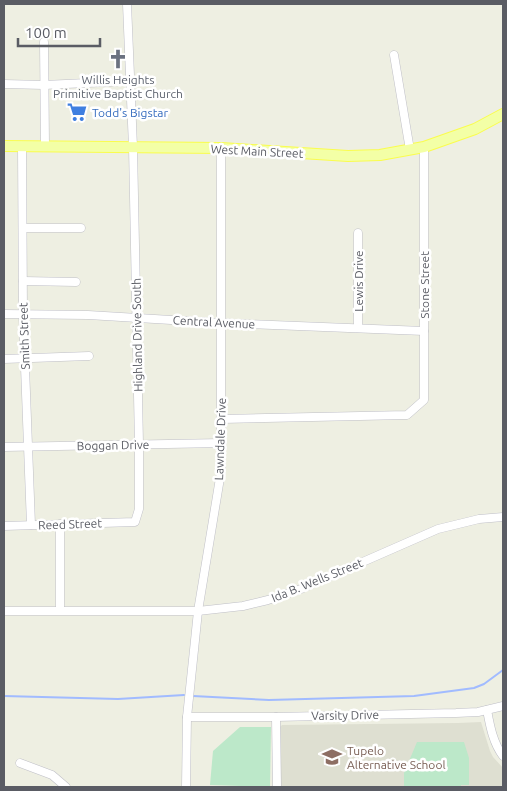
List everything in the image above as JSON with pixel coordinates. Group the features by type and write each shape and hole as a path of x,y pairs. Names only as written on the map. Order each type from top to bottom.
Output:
{"main road":[{"name":"West Main Street","path":"4,146 221,148 348,156 380,155 424,147 475,129 503,114"}],"street":[{"name":"Highland Drive South","path":"127,4 133,147 140,444 140,509 135,522"},
{"path":"44,42 45,146"},
{"path":"394,55 410,150"},
{"path":"4,84 44,85 130,81"},
{"name":"Smith Street","path":"22,146 23,314 31,525"},
{"name":"Stone Street","path":"222,420 407,415 424,400 424,147"},
{"name":"Lawndale Drive","path":"186,787 187,717 198,611 221,472 221,148"},
{"path":"23,228 81,228"},
{"name":"Lewis Drive","path":"358,233 358,328"},
{"path":"23,281 76,282"},
{"name":"Central Avenue","path":"4,314 88,315 221,323 424,331"},
{"path":"4,359 89,356"},
{"name":"Boggan Drive","path":"4,447 222,442"},
{"name":"Ida B. Wells Street","path":"4,611 198,611 243,606 302,589 438,528 479,519 503,517"},
{"name":"Reed Street","path":"4,526 135,522"},
{"path":"60,524 60,610"},
{"name":"Varsity Drive","path":"187,717 456,713 503,706"},
{"path":"486,710 493,738 503,756"},
{"path":"276,717 276,787"},
{"path":"20,763 52,775 66,787"}],"shaded area":[{"path":"481,722 490,751 503,768 503,787 281,787 280,727 282,725"}],"green space":[{"path":"240,727 271,727 270,787 210,785 213,751"},
{"path":"417,742 464,742 469,758 469,785 461,785 461,787 404,787 404,773"}],"waterway":[{"path":"193,696 269,700 414,696 474,688 484,684 503,670"},
{"path":"4,696 118,699 184,695"}],"place":[{"name":"Willis Heights Primitive Baptist Church","path":"118,59"},
{"name":"Todd's Bigstar","path":"77,112"},
{"name":"Tupelo Alternative School","path":"332,757"}]}
